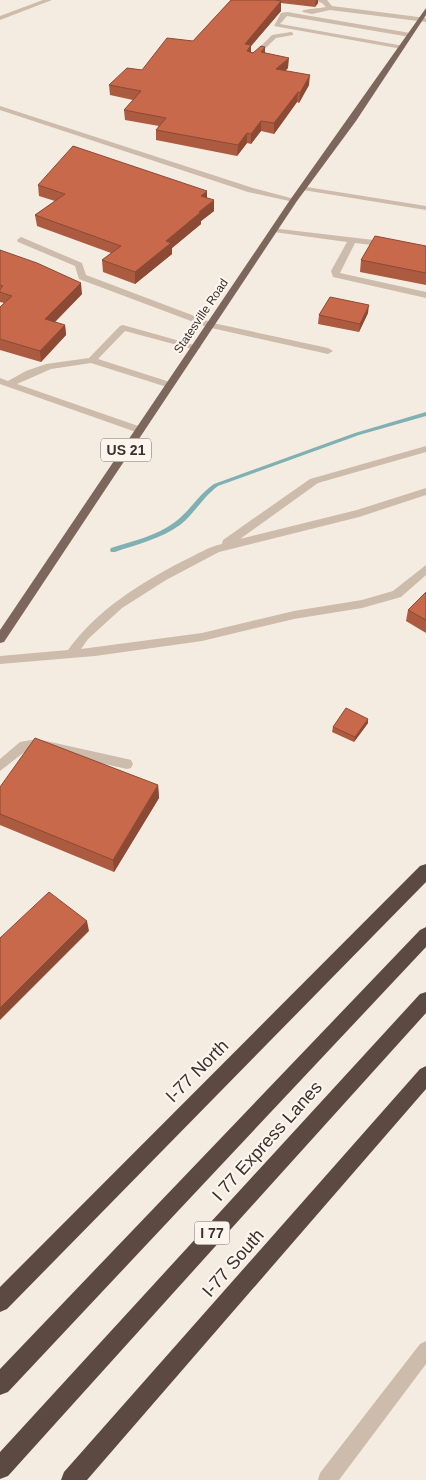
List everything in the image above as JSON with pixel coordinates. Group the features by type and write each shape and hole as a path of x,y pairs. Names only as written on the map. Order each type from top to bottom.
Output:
{"highway":[{"name":"I-77 North","path":"0,1302 426,871"},
{"name":"I 77 Express Lanes","path":"0,1384 426,935"},
{"name":"I 77 Express Lanes","path":"0,1468 426,1000"},
{"name":"I-77 South","path":"72,1480 426,1075"}],"main road":[{"name":"Statesville Road","path":"0,638 294,200 423,19 426,10"}],"street":[{"path":"0,18 49,0"},
{"path":"317,0 324,1 330,8"},
{"path":"279,7 312,12 330,8 423,19"},
{"path":"401,48 276,25 283,14 287,14 410,35"},
{"path":"251,60 274,36 288,33 401,48"},
{"path":"0,108 251,190 294,200"},
{"path":"303,188 426,208"},
{"path":"274,230 399,246"},
{"path":"353,239 335,271 336,275 426,296"},
{"path":"21,240 78,265 82,277 210,325 328,351"},
{"path":"92,360 123,328 196,347"},
{"path":"4,382 53,364 92,360 170,386"},
{"path":"4,382 140,430"},
{"path":"71,654 84,636 118,605 162,576 221,548 314,481 426,449"},
{"path":"221,548 359,513 426,491"},
{"path":"0,660 96,652 202,637 294,615 362,604 397,594 426,569"},
{"path":"0,766 24,746 36,744 127,764"},
{"path":"327,1480 426,1350"}],"building":[{"path":"231,0 281,1 245,44 251,45 247,51 253,53 261,46 265,47 261,52 289,58 276,69 310,75 300,93 298,92 274,123 261,121 251,134 247,133 238,145 156,130 166,118 124,110 141,91 109,85 127,68 142,70 167,38 193,41"},
{"path":"73,146 207,191 201,196 214,200 166,241 171,243 135,272 102,260 121,246 35,215 65,194 38,185"},
{"path":"375,236 426,246 426,273 361,260"},
{"path":"0,250 37,263 81,283 45,319 65,325 40,351 0,339 0,307 12,296 0,292 3,286 0,285"},
{"path":"330,297 369,305 360,324 319,315"},
{"path":"426,592 426,620 408,610"},
{"path":"346,708 368,719 355,737 333,727"},
{"path":"35,738 158,785 113,860 0,814 0,787"},
{"path":"49,892 87,921 0,1008 0,938"}],"waterway":[{"path":"113,550 155,536 171,528 183,519 205,494 216,485 357,434 426,414"}]}
